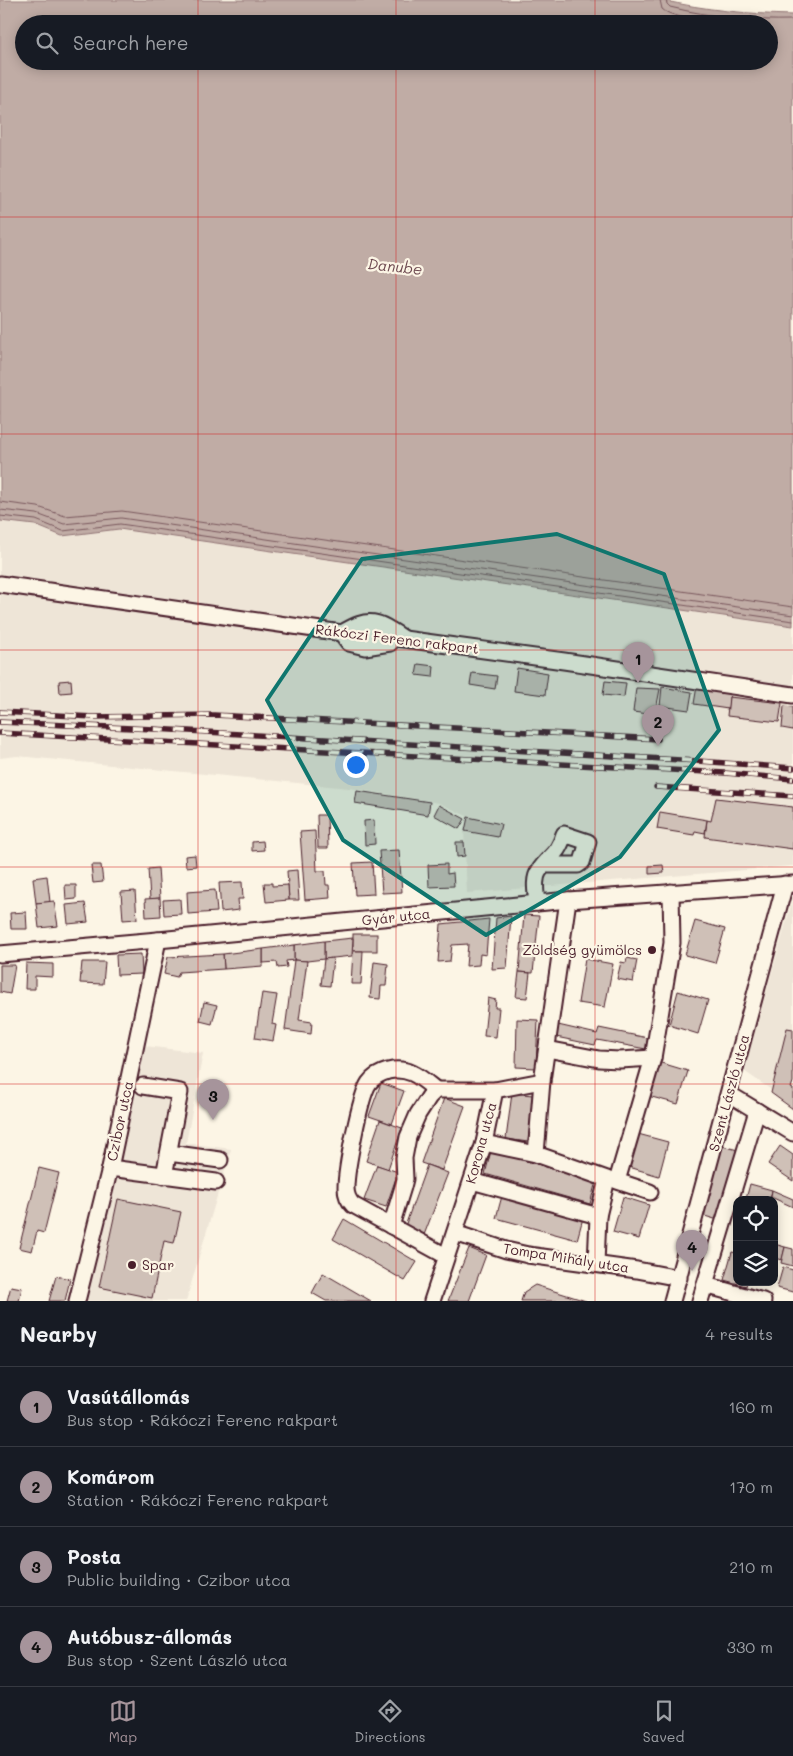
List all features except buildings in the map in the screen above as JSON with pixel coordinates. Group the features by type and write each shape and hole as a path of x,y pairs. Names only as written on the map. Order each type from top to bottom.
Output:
{"street":[{"name":"Rákóczi Ferenc rakpart","path":"0,584 342,633 404,639 564,661 793,695"},
{"path":"537,903 536,880 538,871 544,865"},
{"name":"Gyár utca","path":"0,954 568,900 789,884"},
{"name":"Szent László utca","path":"672,1301 789,884"},
{"path":"596,1264 598,1216 653,1058 672,944 671,892"},
{"path":"536,1154 542,1081 568,900"},
{"name":"Czibor utca","path":"77,1301 110,1168 158,940"},
{"path":"547,1049 599,1059 653,1058"},
{"path":"446,1256 348,1201 347,1177 365,1090 372,1078 398,1069 414,1073 436,1090 495,1090"},
{"name":"Korona utca","path":"432,1301 484,1143 495,1090 542,1081"},
{"path":"143,1086 180,1092 164,1176"},
{"path":"391,1226 405,1179 404,1158 408,1137 418,1114 436,1090"},
{"path":"729,1094 793,1133"},
{"path":"700,1301 757,1111"},
{"path":"484,1143 536,1154 650,1192"},
{"path":"168,1153 220,1160"},
{"path":"110,1168 216,1182"},
{"path":"472,1181 598,1216"},
{"name":"Tompa Mihály utca","path":"455,1233 506,1250 528,1255 678,1278"},
{"path":"705,1285 763,1301"}],"highlighted area":[{"path":"557,534 664,574 719,730 620,857 486,935 343,840 267,700 362,559"}],"shaded area":[{"path":"0,521 35,525 62,536 119,529 793,626 793,866 467,893 464,830 467,816 439,803 349,788 17,756 0,758"},
{"path":"793,898 793,1105 744,1071"},
{"path":"145,1046 203,1053 186,1143 231,1149 186,1301 84,1301"}],"water":[{"name":"Danube","path":"0,0 661,0 727,11 793,15 793,626 119,529 62,536 35,525 0,521"}],"railway":[{"path":"0,712 94,717 214,715 658,739"},
{"path":"0,722 154,729 793,768"},
{"path":"0,733 725,773 793,779"},
{"path":"656,787 793,796"}],"place":[{"name":"Vasútállomás","path":"638,683"},
{"name":"Komárom","path":"658,746"},
{"name":"Zöldség gyümölcs","path":"652,950"},
{"name":"Posta","path":"213,1120"},
{"name":"Spar","path":"132,1265"},
{"name":"Autóbusz-állomás","path":"692,1271"}]}
